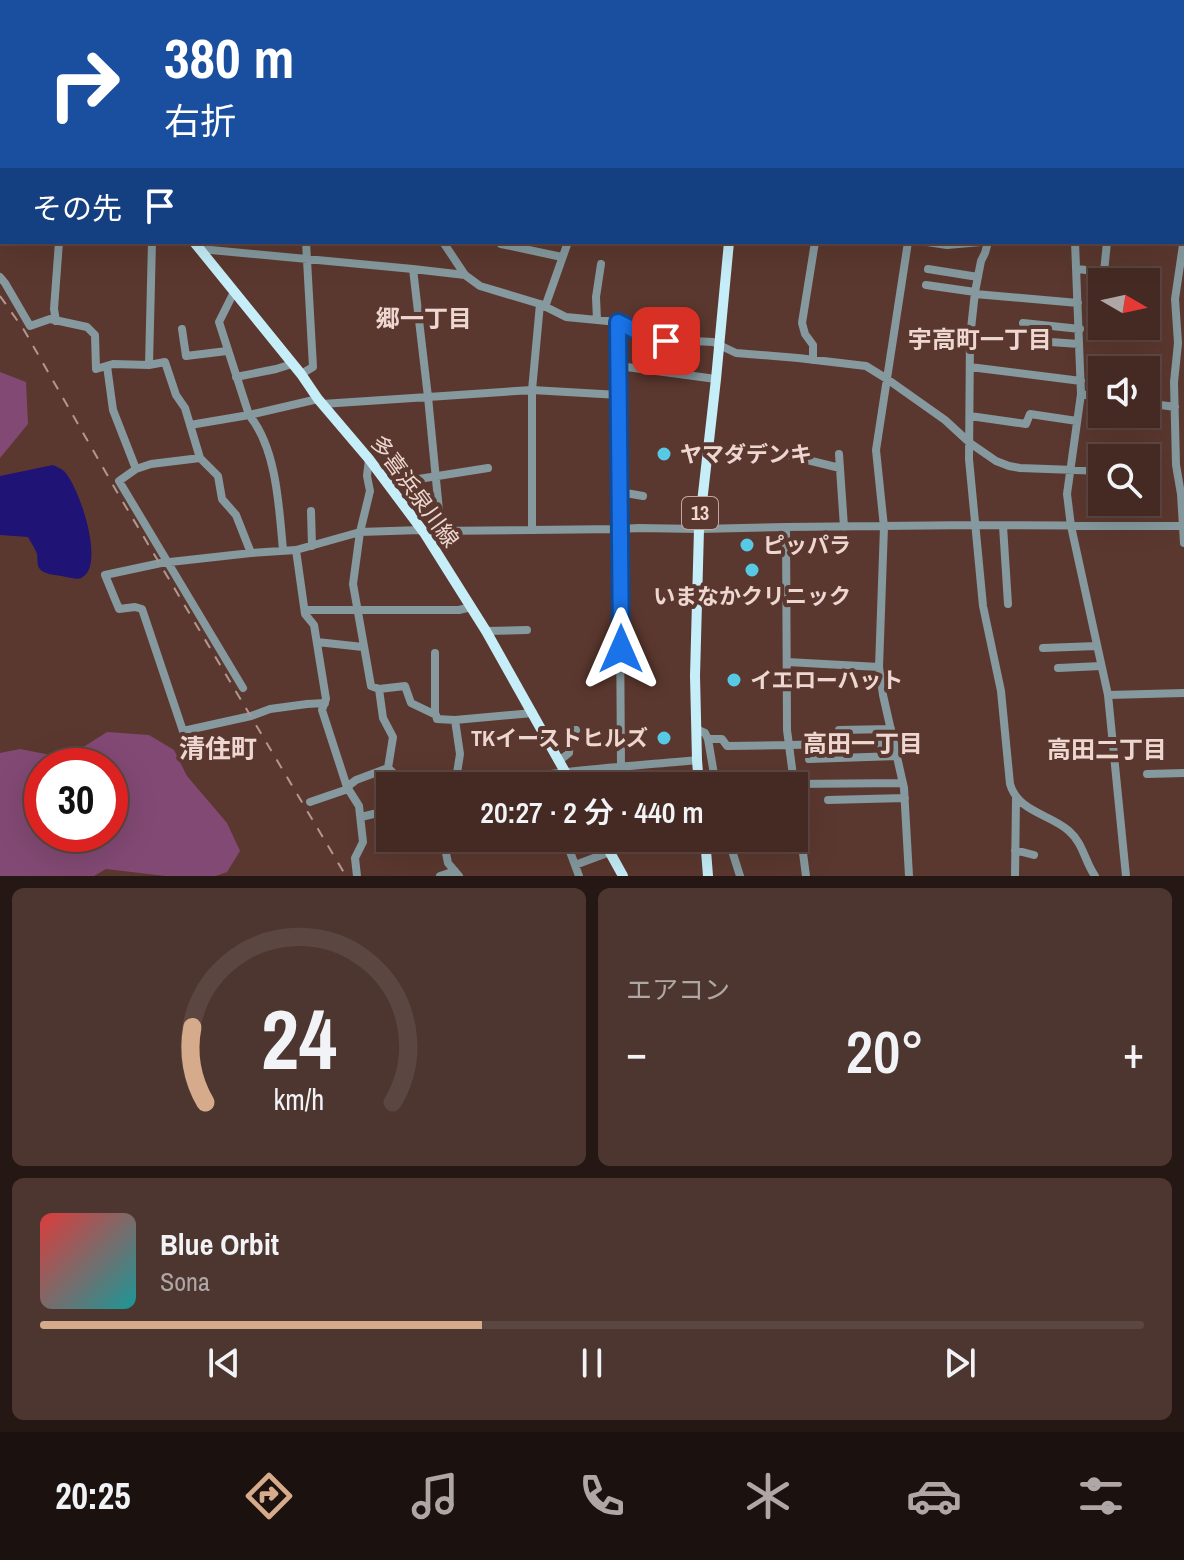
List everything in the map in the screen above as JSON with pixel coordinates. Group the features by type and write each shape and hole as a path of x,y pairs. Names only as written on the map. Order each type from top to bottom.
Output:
{"main road":[{"name":"13","path":"698,772 695,621 699,529 729,244"},
{"name":"多喜浜泉川線","path":"197,245 320,402 369,459 423,532 486,631 564,772"},
{"path":"610,852 623,876"},
{"path":"706,852 708,876"}],"street":[{"path":"56,321 54,309 59,244"},
{"path":"149,365 152,244"},
{"path":"301,374 313,367 306,244"},
{"path":"444,244 465,275 480,286 542,305 566,317 618,322 652,339 713,342 736,353 866,366 945,420 996,461 1009,466 1088,471"},
{"path":"501,244 562,257"},
{"path":"532,530 532,390 542,305 567,244"},
{"path":"813,360 813,345 802,323 815,244"},
{"path":"908,244 876,450 884,527 879,667 903,783 909,876"},
{"path":"987,244 975,293 970,338 969,459 983,606 1001,691 1010,784 1016,799 1015,876"},
{"path":"1075,244 1081,394 1067,494 1071,526 1108,695 1126,876"},
{"path":"1077,269 1104,272 1107,244"},
{"path":"1183,244 1175,299 1181,346 1174,382 1176,465 1184,543"},
{"path":"197,245 240,247 306,259 465,275"},
{"path":"597,320 596,297 601,264"},
{"path":"413,269 441,531"},
{"path":"928,269 978,277"},
{"path":"0,277 30,326 50,319 87,327 95,335 96,369 122,363 149,365 165,362 176,395 185,408 200,458 218,476 222,499 236,515 251,553"},
{"path":"926,285 1078,303"},
{"path":"234,292 219,322 249,415 258,426 278,490 283,550"},
{"path":"618,322 621,768"},
{"path":"1023,323 1080,329"},
{"path":"182,329 186,356 227,351"},
{"path":"1050,342 1079,344"},
{"path":"236,377 292,364"},
{"path":"107,366 113,410 136,469"},
{"path":"619,366 716,379"},
{"path":"970,367 1081,381"},
{"path":"190,425 320,402 532,390 619,395"},
{"path":"1081,394 1088,395"},
{"path":"1160,405 1175,407"},
{"path":"970,416 1026,424 1030,414 1077,421"},
{"path":"839,454 844,527"},
{"path":"791,456 840,468"},
{"path":"200,458 151,464 136,469 119,481 243,688"},
{"path":"369,459 367,476 370,491 360,532 353,584 371,686 379,689 405,686 411,703 435,714"},
{"path":"387,484 488,468"},
{"path":"620,492 643,496"},
{"path":"311,511 312,546"},
{"path":"325,703 270,709 183,731 142,609 119,609 105,575 169,563 296,550 360,532 976,525 1183,526"},
{"path":"1003,526 1008,604"},
{"path":"786,527 787,730 792,772"},
{"path":"296,550 305,614 314,625 317,642 326,699 322,710 348,788 359,806 363,842 355,858 357,876"},
{"path":"305,610 459,610 471,607"},
{"path":"486,631 527,630"},
{"path":"317,642 363,647"},
{"path":"1043,648 1097,646"},
{"path":"435,653 437,719 533,713"},
{"path":"787,662 879,667"},
{"path":"1058,668 1101,666"},
{"path":"379,689 383,718 393,737 388,768"},
{"path":"1108,695 1184,693"},
{"path":"455,720 460,754 457,772"},
{"path":"696,729 705,733 708,739 714,772"},
{"path":"839,730 891,729"},
{"path":"559,761 569,753 570,731 576,730"},
{"path":"708,739 722,739 727,746 894,743"},
{"path":"809,759 897,756"},
{"path":"576,772 697,760"},
{"path":"388,768 392,772"},
{"path":"310,802 388,768"},
{"path":"1147,774 1184,773"},
{"path":"808,784 903,783"},
{"path":"828,800 905,798"},
{"path":"1016,799 1070,832 1095,876"},
{"path":"361,817 376,813"},
{"path":"1015,850 1034,855"},
{"path":"440,876 457,874 447,860 446,852"},
{"path":"570,852 579,876"},
{"path":"575,865 610,852"},
{"path":"732,852 740,876"},
{"path":"802,852 806,876"}],"shaded area":[{"path":"0,372 26,382 28,424 0,458"},
{"path":"53,465 70,479 87,524 91,555 89,568 80,578 44,572 39,568 37,554 28,537 0,535 0,476"},
{"path":"107,732 149,735 174,750 187,776 227,823 240,851 227,872 216,876 165,876 106,869 94,876 0,876 0,753 24,750 24,852 128,852 128,748 82,748"}],"railway":[{"path":"0,296 24,330 346,876"}],"place":[{"name":"ヤマダデンキ","path":"664,454"},
{"name":"ピッパラ","path":"747,545"},
{"name":"いまなかクリニック","path":"752,570"},
{"name":"イエローハット","path":"734,680"},
{"name":"TKイーストヒルズ","path":"664,738"}],"district":[{"name":"郷一丁目","path":"424,319"},
{"name":"宇高町一丁目","path":"980,340"},
{"name":"高田一丁目","path":"863,744"},
{"name":"清住町","path":"218,749"},
{"name":"高田二丁目","path":"1107,750"}],"route":[{"path":"621,649 618,322 652,339 666,341"}]}
